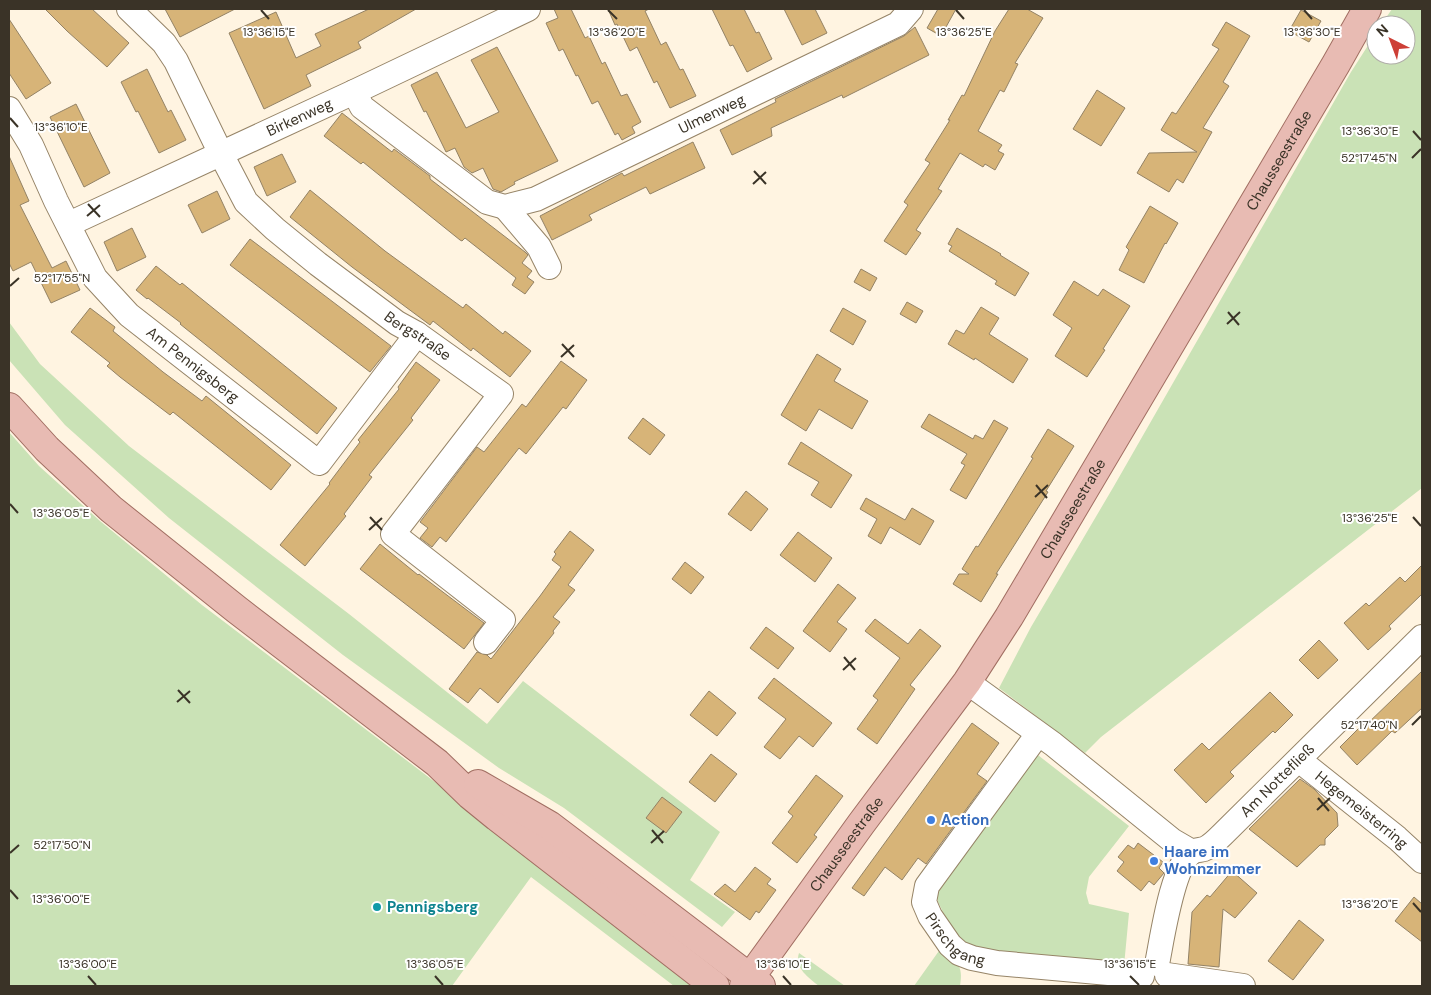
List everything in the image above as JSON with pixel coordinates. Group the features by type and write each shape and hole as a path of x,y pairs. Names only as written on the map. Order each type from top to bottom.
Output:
{"main road":[{"name":"Chausseestraße","path":"752,984 861,824 967,682 1009,617 1367,9"},
{"path":"9,407 46,449 111,509 236,609 437,763 470,795 497,817 715,986"},
{"path":"437,763 549,826 752,984"}],"street":[{"name":"Bergstraße","path":"129,9 164,43 176,61 246,202 275,229 318,264 397,323 417,334 501,394 393,534 503,620 486,642"},
{"name":"Birkenweg","path":"69,224 528,9"},
{"name":"Ulmenweg","path":"505,207 536,199 864,41 898,24 911,9"},
{"path":"354,92 362,107 487,202 505,207 539,247 549,267"},
{"name":"Am Pennigsberg","path":"9,109 31,145 56,201 95,278 129,315 319,463 417,334"},
{"name":"Am Nottefließ","path":"1192,852 1206,849 1222,835 1422,637"},
{"path":"967,682 1038,734 1174,841 1192,852 1178,874 1167,914 1155,977"},
{"name":"Pirschgang","path":"1038,734 927,886 924,902 930,916 950,945 972,958 997,963 1243,986"},
{"name":"Hegemeisterring","path":"1299,760 1397,838 1422,861"}],"green space":[{"path":"1392,9 1422,9 1422,488 1101,737 1085,753 999,688 1031,627 1366,49 1366,65 1416,65 1416,15 1388,15"},
{"path":"9,322 40,364 129,446 349,614 487,724 523,681 720,832 690,880 735,912 722,927 564,808 499,768 343,655 169,518 65,425 9,360"},
{"path":"9,432 39,466 100,521 202,605 697,981 693,986 674,986 531,877 452,986 9,986"},
{"path":"1034,752 1129,826 1089,877 1086,893 1089,904 1129,913 1124,966 984,952 965,947 947,920 938,902 937,894 940,883"},
{"path":"941,948 955,960 960,968 960,986 914,986"},
{"path":"799,953 845,986 819,986 800,968"}],"building":[{"path":"45,9 92,9 129,43 107,67"},
{"path":"165,9 235,9 180,37"},
{"path":"369,9 416,9 358,42 361,48 306,75 311,86 264,109 229,33 276,12 296,58 321,46 315,34"},
{"path":"554,9 571,9 585,38 589,36 602,64 605,62 621,96 627,94 641,122 632,127 635,133 622,140 618,133 615,135 598,101 592,104 563,49 559,51 546,23 558,18"},
{"path":"608,9 649,9 645,11 661,45 666,42 680,70 683,69 696,96 670,108 657,81 654,83 637,47 630,51"},
{"path":"712,9 744,9 756,33 759,32 772,59 747,72 733,45 730,46"},
{"path":"784,9 815,9 827,33 802,45"},
{"path":"938,9 956,9 941,36 927,28"},
{"path":"1009,9 1027,9 1043,18 1015,63 1018,64 1004,92 1000,90 978,131 1002,145 998,151 1004,154 995,170 985,164 983,167 960,153 938,189 942,191 916,230 921,233 906,255 884,241 908,205 904,202 930,163 925,160 950,120 948,120 962,95 964,96 995,31"},
{"path":"1301,10 1321,21 1309,42 1289,31"},
{"path":"9,19 51,83 26,99 9,73"},
{"path":"1226,22 1250,36 1223,82 1229,86 1203,128 1212,132 1183,183 1177,179 1169,192 1137,173 1149,153 1197,152 1161,130 1172,112 1176,114 1219,49 1212,45"},
{"path":"915,27 929,55 843,98 842,95 771,128 772,136 732,155 720,130 776,102 775,99 904,36"},
{"path":"497,47 558,161 514,182 515,184 501,192 493,189 483,168 472,173 464,167 455,148 446,152 411,85 437,72 466,128 499,112 471,60"},
{"path":"147,69 168,112 171,110 186,140 159,153 121,82"},
{"path":"1097,90 1125,108 1101,146 1073,129"},
{"path":"76,104 110,173 84,187 50,117"},
{"path":"342,113 392,152 394,149 430,176 430,179 525,252 528,255 522,263 532,271 527,277 534,282 525,294 512,285 516,278 465,238 462,241 460,240 363,162 361,164 324,136"},
{"path":"693,142 705,168 650,194 646,187 589,215 592,220 552,240 540,216 622,173 624,176"},
{"path":"282,154 296,182 267,196 254,167"},
{"path":"9,156 29,201 20,205 52,268 66,261 80,290 51,303 31,262 13,271 9,263"},
{"path":"310,190 385,251 463,308 466,304 503,334 505,331 531,351 510,377 473,348 471,351 433,321 430,325 352,267 290,217"},
{"path":"217,191 230,219 202,233 188,205"},
{"path":"1150,206 1178,223 1144,283 1119,270 1129,250 1126,247"},
{"path":"132,228 146,257 117,271 104,242"},
{"path":"957,228 1029,273 1015,296 995,284 997,281 949,251 952,246 948,244"},
{"path":"250,239 391,346 370,372 230,265"},
{"path":"156,266 180,285 182,283 337,408 317,434 181,323 136,290"},
{"path":"861,269 877,278 870,291 854,282"},
{"path":"1074,281 1098,296 1103,289 1130,306 1087,377 1055,356 1072,328 1053,315"},
{"path":"907,302 923,311 916,323 900,314"},
{"path":"981,307 999,318 989,334 1028,359 1013,383 975,358 974,360 948,344 956,330 964,334"},
{"path":"90,308 115,327 113,331 163,372 202,401 206,396 291,465 271,490 173,412 170,415 120,377 107,366 110,363 71,332"},
{"path":"843,308 866,321 853,345 830,331"},
{"path":"817,354 841,369 834,381 868,401 852,429 819,409 806,431 781,415"},
{"path":"561,361 587,380 566,409 563,407 526,454 519,448 446,542 440,537 432,547 420,538 428,528 420,522 477,447 484,452 522,404 526,407"},
{"path":"416,362 440,380 411,418 413,420 369,475 372,477 344,514 346,516 305,566 280,545 330,484 360,442 358,440 399,389 398,387"},
{"path":"929,414 973,439 975,435 983,439 994,420 1008,428 966,499 950,490 965,465 961,463 967,454 921,427"},
{"path":"643,418 665,435 650,455 628,438"},
{"path":"1048,429 1074,446 981,602 953,584 959,574 969,574 962,569 1003,507"},
{"path":"801,442 852,475 831,508 811,495 819,482 788,464"},
{"path":"746,491 768,509 751,531 728,514"},
{"path":"866,498 905,520 912,508 934,521 920,545 890,527 881,544 868,536 877,519 860,509"},
{"path":"570,531 594,550 568,585 575,590 553,617 560,622 553,631 554,633 498,703 480,688 468,703 449,689 477,652 487,655 491,659 540,596 561,567 552,560 556,554 554,552"},
{"path":"798,532 832,558 815,582 780,555"},
{"path":"380,544 418,575 484,623 464,649 360,569"},
{"path":"685,562 704,577 691,594 672,579"},
{"path":"1422,565 1422,594 1389,626 1391,629 1368,650 1344,623 1366,603 1369,606 1400,577 1405,582"},
{"path":"838,584 856,598 837,622 847,629 830,652 803,631"},
{"path":"875,619 908,644 920,629 941,646 910,685 915,689 877,744 857,729 878,700 873,696 900,658 865,631"},
{"path":"766,627 794,648 778,669 750,648"},
{"path":"1319,640 1338,660 1318,679 1299,660"},
{"path":"1422,671 1422,708 1395,733 1392,731 1357,765 1340,747 1363,724 1365,726"},
{"path":"774,678 832,723 813,747 799,736 780,759 764,747 786,719 758,698"},
{"path":"709,691 736,713 717,736 690,715"},
{"path":"1270,692 1293,715 1275,733 1273,731 1230,772 1234,776 1206,803 1174,770 1202,743 1209,750"},
{"name":"Action","path":"972,723 999,743 977,774 987,781 926,864 918,858 902,880 885,867 864,896 852,888"},
{"path":"711,754 737,774 715,802 689,782"},
{"path":"816,775 843,796 814,835 817,837 797,863 772,843 793,816 788,812"},
{"path":"1300,779 1314,789 1337,813 1338,826 1325,839 1325,845 1320,845 1297,867 1249,829"},
{"path":"662,797 682,812 666,833 646,818"},
{"path":"1138,843 1163,862 1159,868 1164,873 1154,885 1149,881 1141,891 1117,871 1124,862 1118,857 1128,845 1134,849"},
{"path":"755,867 771,879 767,884 776,890 759,913 756,911 750,920 714,894 725,884 735,892"},
{"path":"1232,871 1257,893 1235,918 1223,909 1219,967 1188,964 1192,912 1207,895 1210,897"},
{"path":"1414,897 1422,904 1422,942 1395,921"},
{"path":"1299,920 1324,940 1293,980 1268,961"}],"place":[{"name":"Action","path":"931,820"},
{"name":"Haare im Wohnzimmer","path":"1154,861"},
{"name":"Pennigsberg","path":"377,907"}]}
